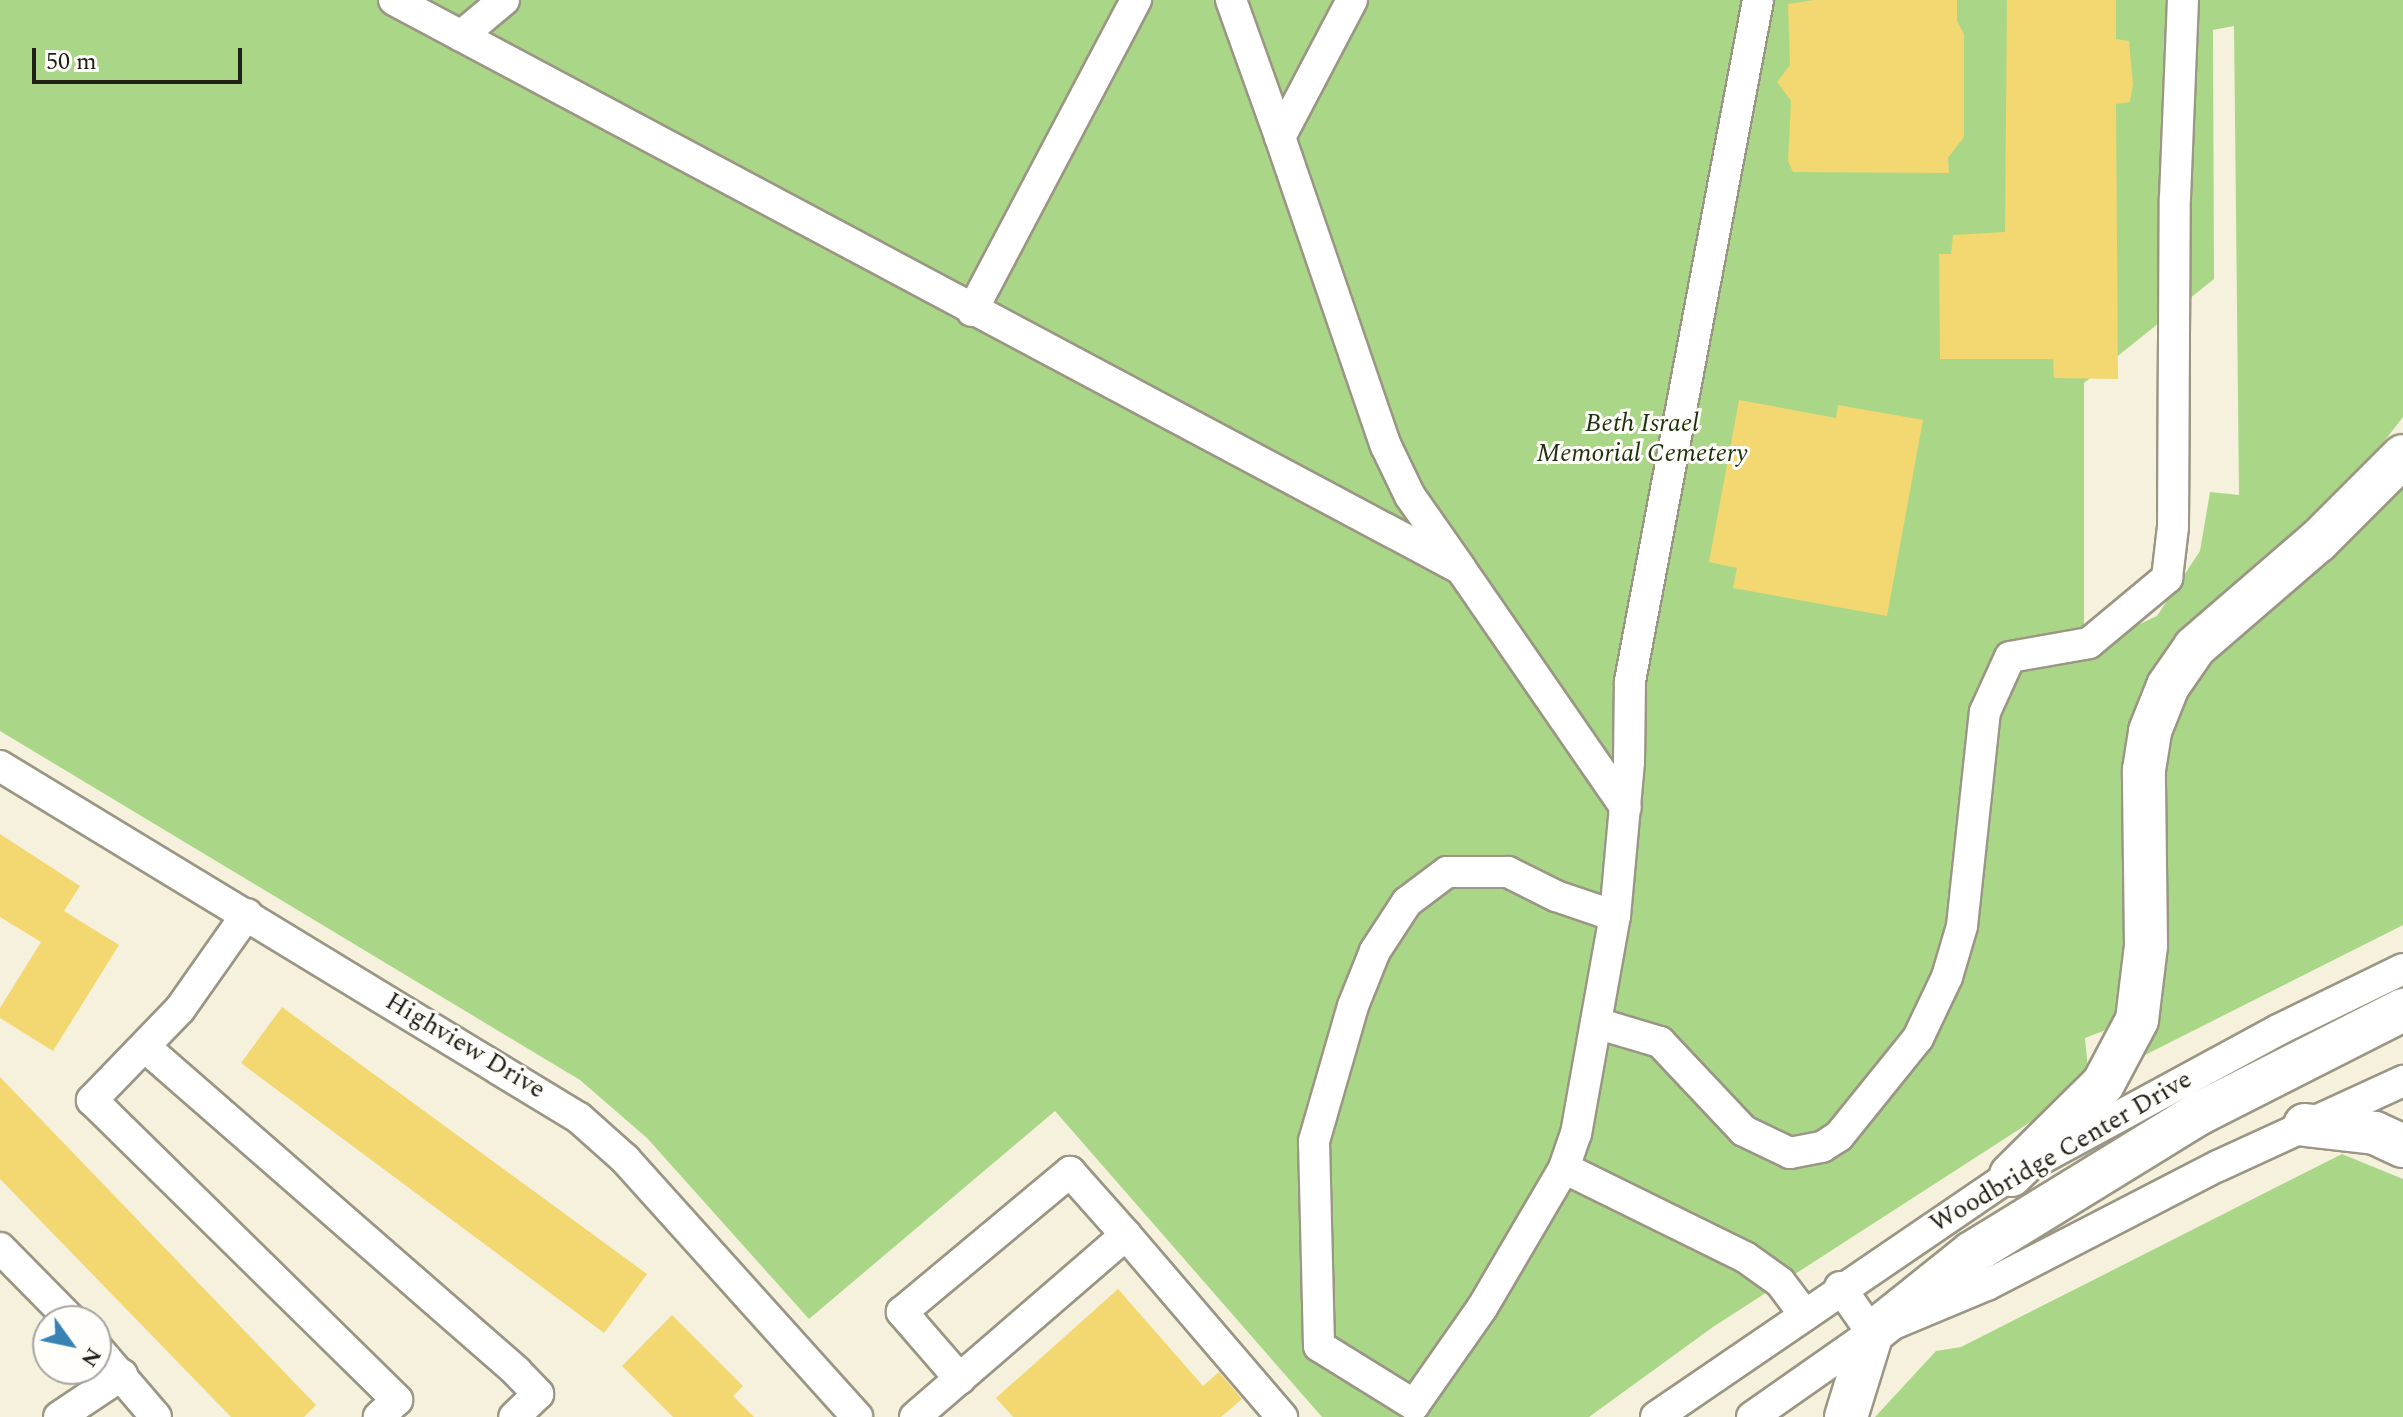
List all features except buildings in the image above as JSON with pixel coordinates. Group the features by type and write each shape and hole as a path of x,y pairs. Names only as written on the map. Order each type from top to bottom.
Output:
{"highway":[{"path":"2011,1175 2103,1084 2137,1020 2146,946 2144,770 2150,731 2168,686 2195,647 2343,518 2403,456"},
{"path":"1846,1417 1872,1333 1972,1253 2034,1212 2200,1113 2403,1010"},
{"path":"2305,1125 2375,1133 2403,1146"}],"street":[{"path":"394,0 972,311 1461,569"},
{"path":"461,36 504,0"},
{"path":"972,311 1136,0"},
{"path":"1231,0 1386,446 1410,496 1626,808"},
{"path":"1280,137 1352,0"},
{"path":"1615,916 1508,872 1447,872 1407,902 1375,951 1353,1006 1314,1141 1319,1346 1414,1405 1482,1308 1564,1168 1576,1134 1615,916 1626,808 1630,681 1758,0"},
{"path":"1596,1023 1660,1042 1744,1131 1790,1153 1822,1147 1839,1136 1918,1038 1947,977 1962,926 1985,712 2010,657 2089,643 2167,578 2173,527 2175,198 2183,0"},
{"name":"Highview Drive","path":"0,766 542,1092 595,1131 857,1417"},
{"path":"247,914 192,993 145,1047 92,1100 397,1400 379,1417"},
{"name":"Woodbridge Center Drive","path":"1656,1417 1840,1287 2011,1175 2403,969"},
{"path":"145,1047 516,1371 538,1394 514,1417"},
{"path":"1752,1417 1872,1333 1987,1285 2305,1125 2403,1081"},
{"path":"1564,1168 1745,1257 1780,1282 1803,1313"},
{"path":"960,1379 902,1312 1070,1172 1282,1417"},
{"path":"915,1417 1126,1235"},
{"path":"0,1248 56,1305"},
{"path":"1840,1287 1872,1333"},
{"path":"112,1364 156,1417"},
{"path":"59,1417 122,1375"}],"green space":[{"name":"Beth Israel Memorial Cemetery","path":"0,0 2403,0 2403,417 2358,475 2174,654 2132,854 2119,1025 2085,1038 2088,1069 2052,1108 1713,1327 1589,1417 1322,1417 1055,1111 809,1319 647,1138 580,1080 0,731","holes":["2234,26 2239,495 2210,492 2200,551 2157,616 2084,650 2084,383 2214,279 2213,30"]},
{"path":"2403,486 2403,925 2139,1058 2162,738 2192,674"},
{"path":"2342,1154 2403,1179 2403,1417 1875,1417 1936,1351 1961,1347"}]}
